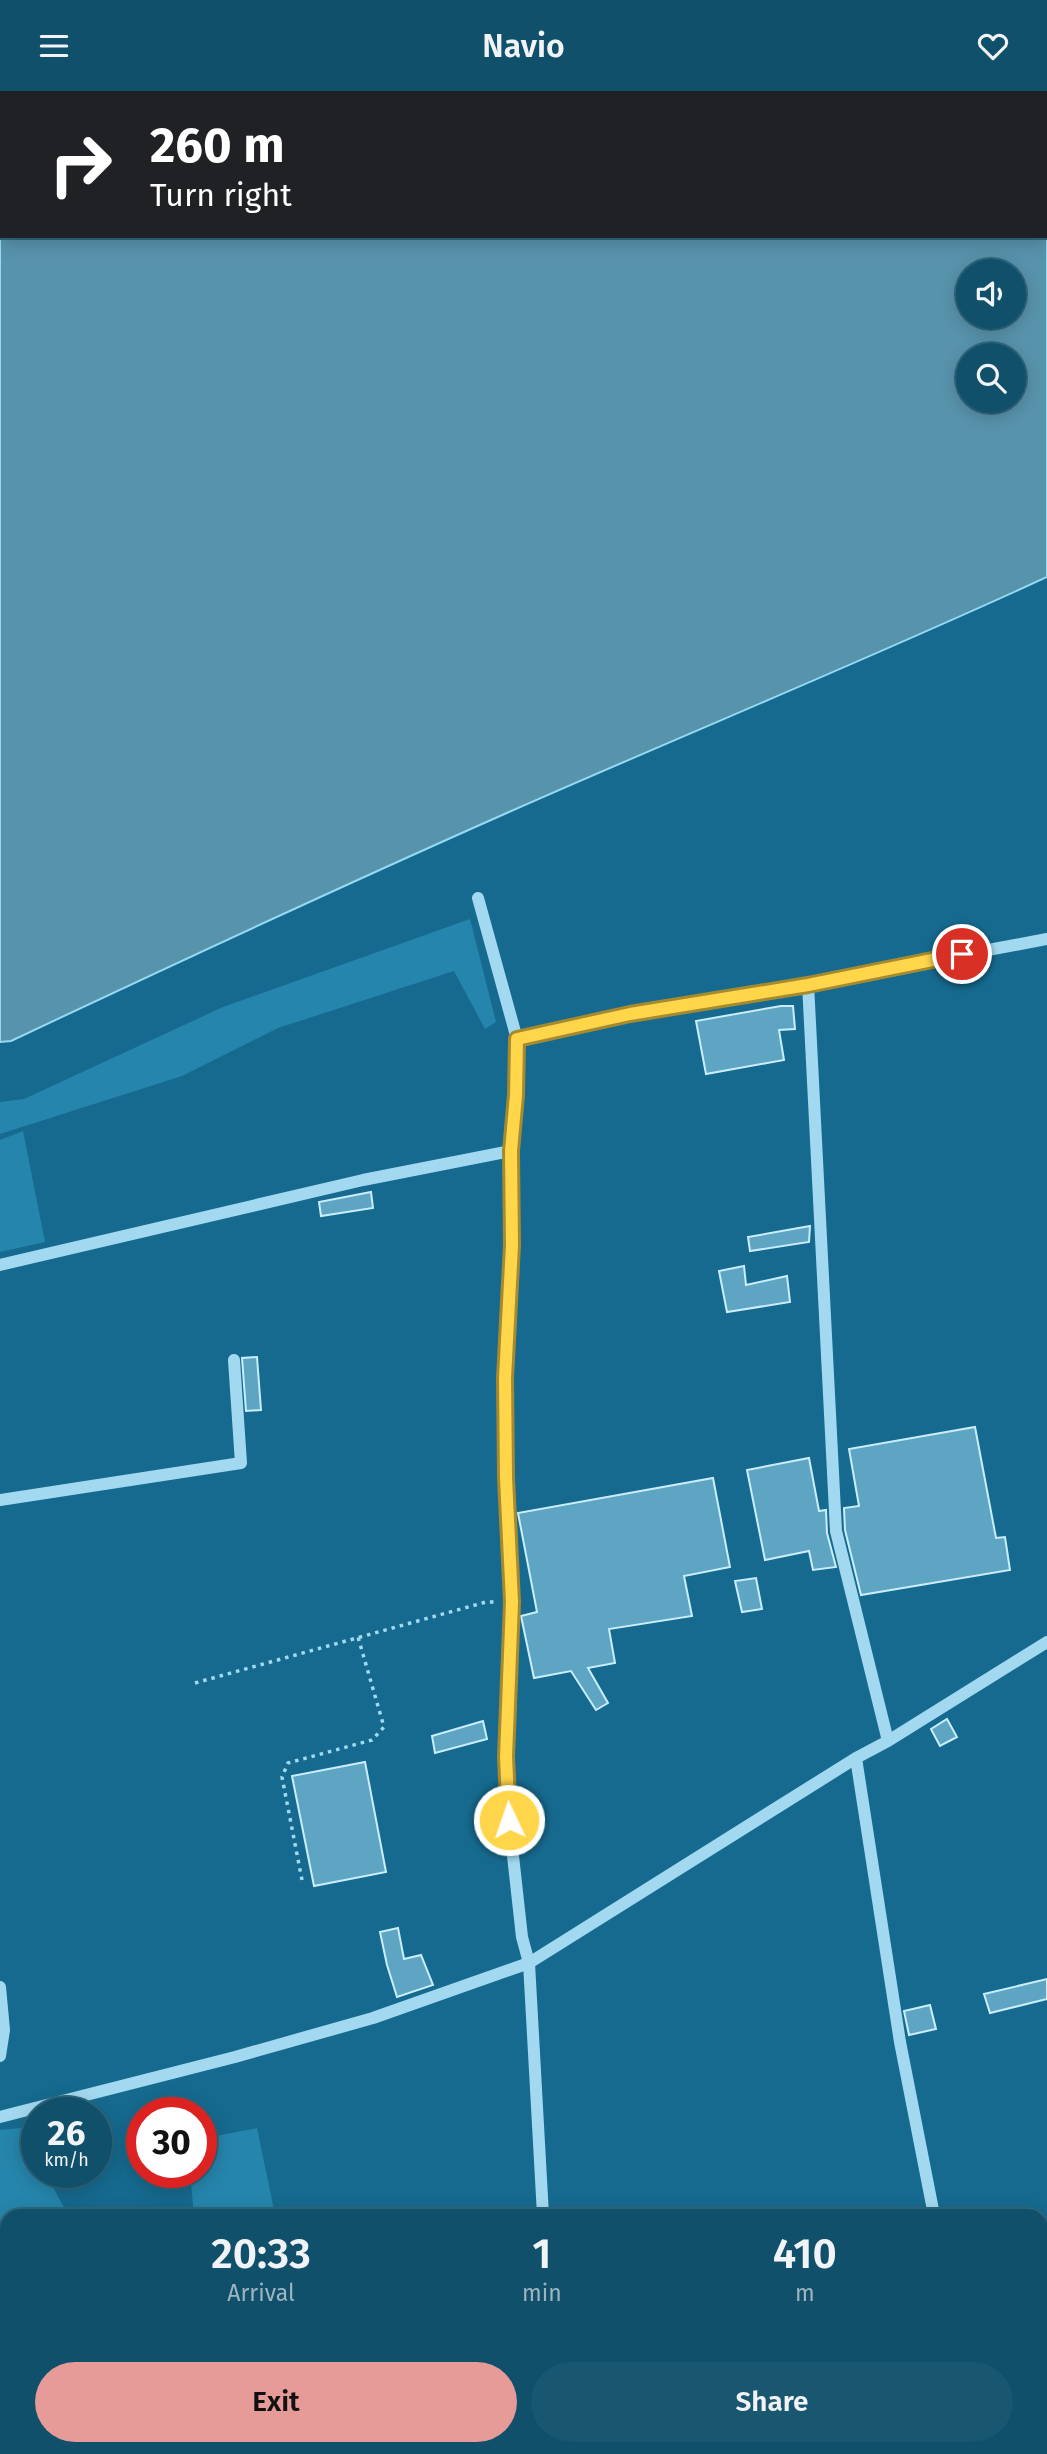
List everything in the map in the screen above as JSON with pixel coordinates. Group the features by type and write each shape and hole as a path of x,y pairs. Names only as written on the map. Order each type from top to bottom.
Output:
{"street":[{"path":"478,898 517,1039 511,1151 512,1245 505,1390 512,1602 506,1757 509,1820 522,1937 529,1963 543,2209"},
{"path":"517,1039 630,1014 808,985 1047,939"},
{"path":"808,985 836,1531 888,1741"},
{"path":"0,1265 363,1180 511,1151"},
{"path":"0,1500 241,1463 234,1360"},
{"path":"0,2117 235,2057 360,2021 529,1963 1047,1642"},
{"path":"856,1758 900,2042 933,2209"},
{"path":"0,1987 4,2030 0,2056"}],"path":[{"path":"195,1683 486,1602 512,1602"},
{"path":"302,1880 282,1777 288,1763 372,1739 384,1727 358,1637"}],"shaded area":[{"path":"0,238 1047,238 1047,577 509,812 11,1041 0,1042"},
{"path":"470,919 496,1022 485,1029 454,971 278,1028 182,1076 0,1134 0,1102 24,1099 223,1007"},
{"path":"23,1131 45,1242 0,1252 0,1140"},
{"path":"21,2128 21,2188 54,2188 65,2209 0,2209 0,2130"},
{"path":"257,2128 274,2209 193,2209 191,2188 217,2188 217,2136"}],"building":[{"path":"793,1006 795,1029 779,1030 784,1060 706,1074 696,1021"},
{"path":"371,1192 373,1208 321,1216 319,1202"},
{"path":"810,1226 809,1242 750,1251 748,1237"},
{"path":"744,1266 746,1285 787,1276 790,1302 727,1312 719,1271"},
{"path":"257,1357 261,1410 246,1411 242,1358"},
{"path":"975,1427 996,1538 1005,1537 1010,1570 861,1595 845,1530 844,1508 859,1506 849,1449"},
{"path":"809,1458 819,1511 826,1510 827,1533 836,1567 813,1570 809,1551 765,1560 747,1470"},
{"path":"713,1478 730,1567 684,1576 692,1616 609,1629 615,1663 588,1668 608,1703 596,1710 571,1671 534,1678 521,1616 537,1612 518,1513"},
{"path":"756,1578 762,1609 742,1612 735,1581"},
{"path":"947,1719 957,1737 940,1746 931,1729"},
{"path":"483,1721 487,1739 435,1753 432,1736"},
{"path":"365,1762 386,1872 314,1886 292,1776"},
{"path":"398,1928 404,1959 421,1955 433,1985 397,1997 380,1932"},
{"path":"1047,1979 1047,1999 990,2013 984,1994"},
{"path":"930,2005 936,2029 909,2035 904,2011"}],"route":[{"path":"509,1820 506,1757 512,1602 506,1478 505,1378 512,1245 511,1151 517,1039 630,1014 808,985 962,954"}]}
